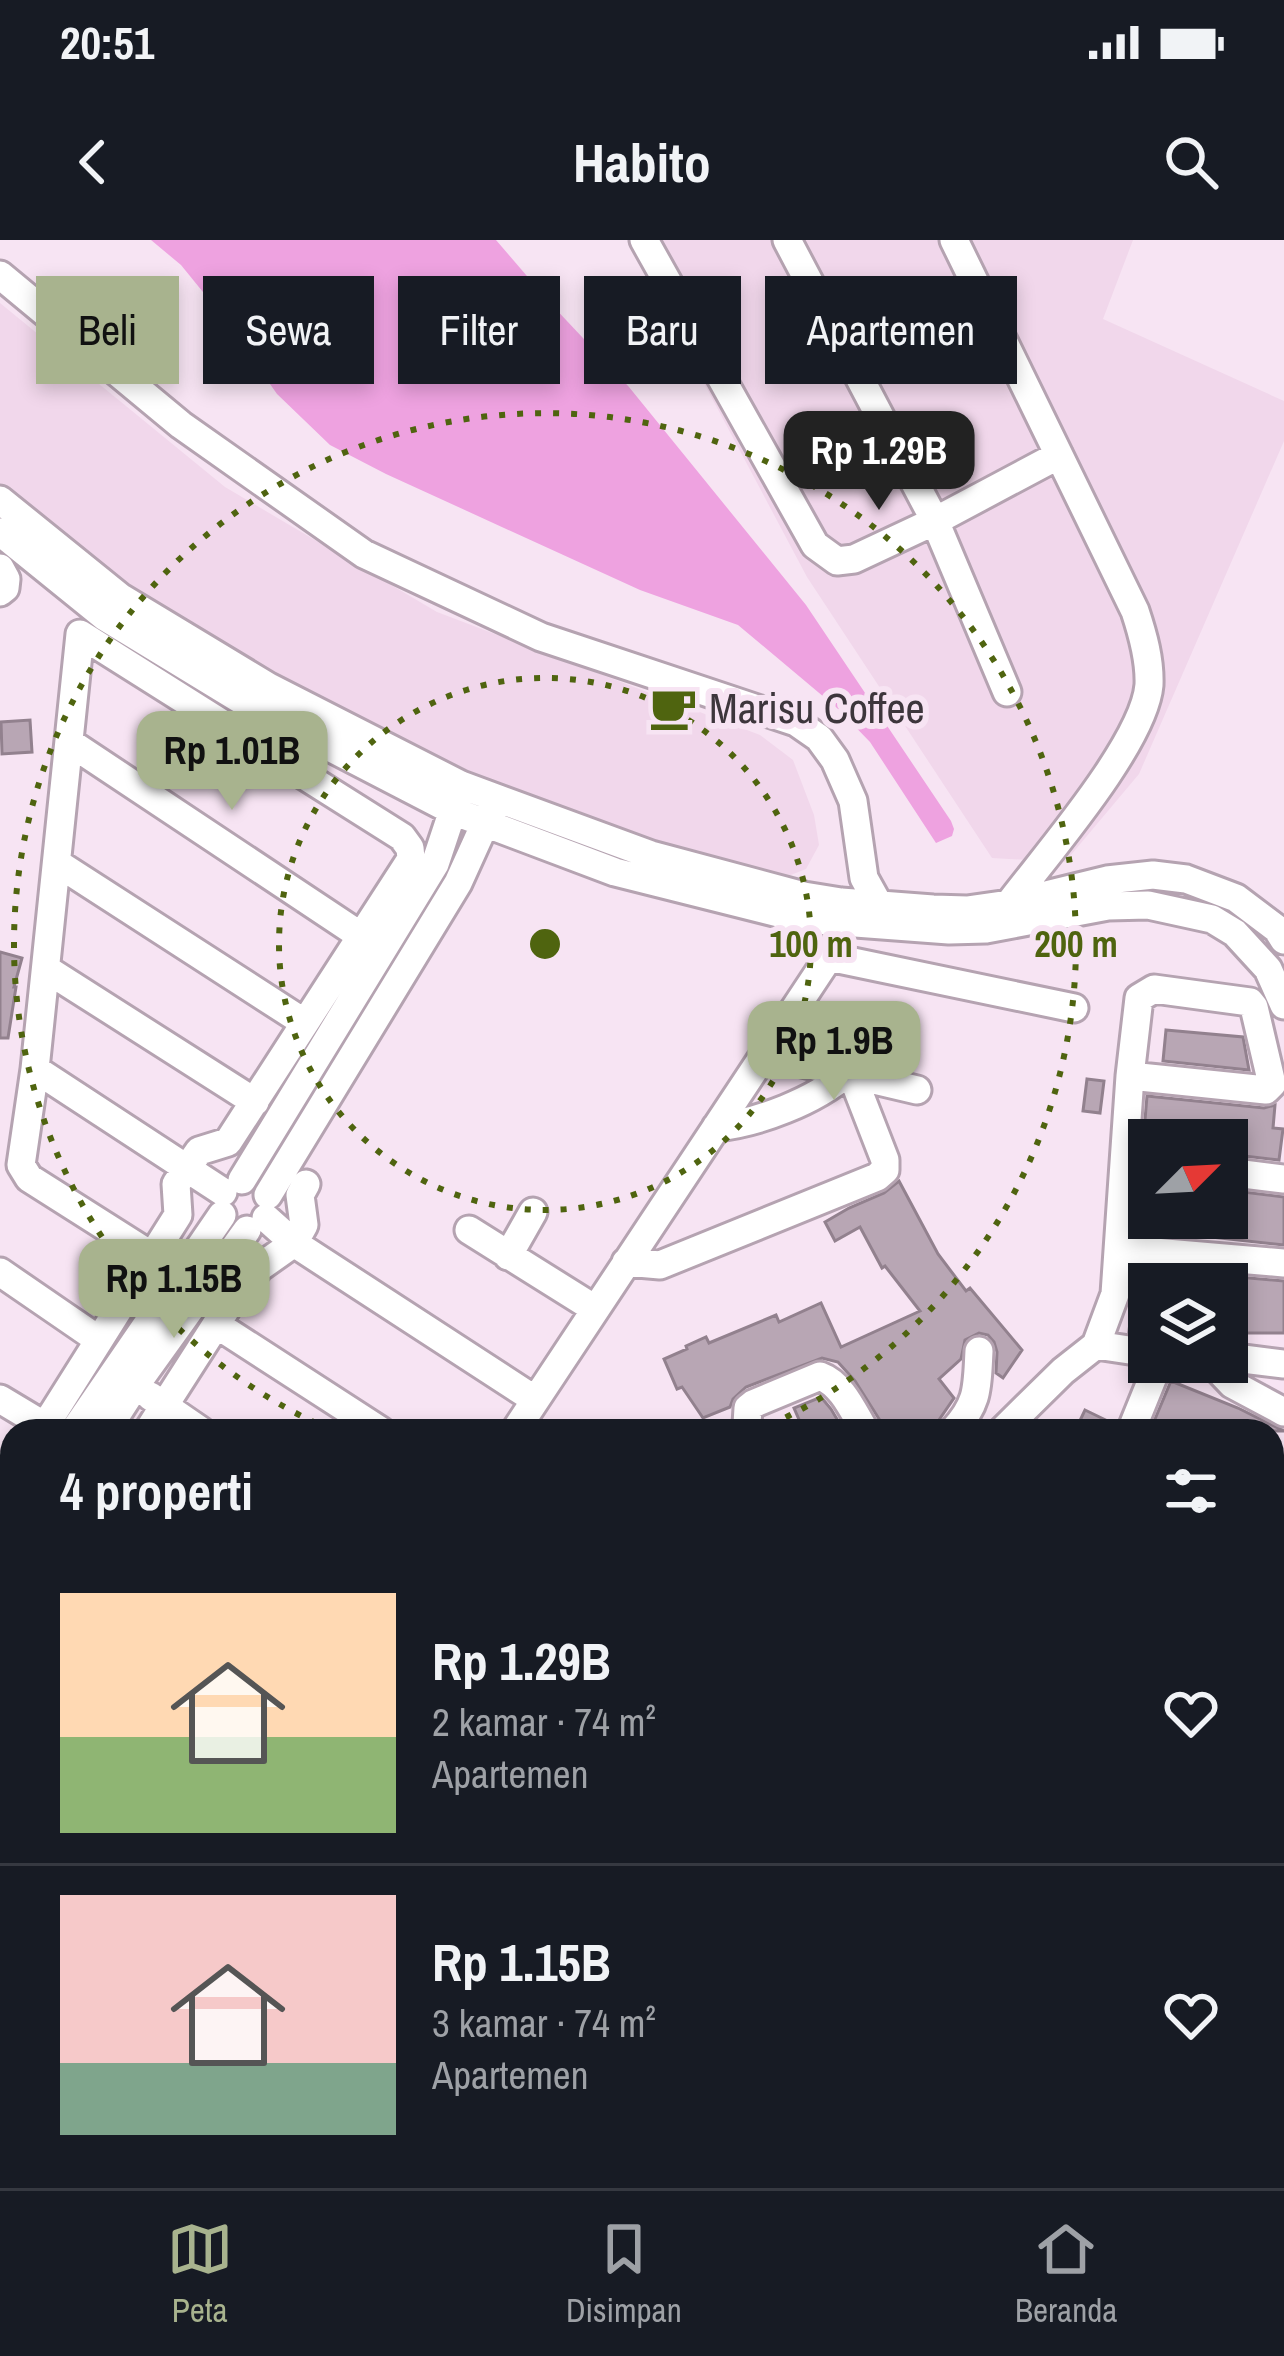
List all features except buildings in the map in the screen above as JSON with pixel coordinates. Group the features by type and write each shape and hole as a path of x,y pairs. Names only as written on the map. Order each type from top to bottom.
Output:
{"street":[{"path":"644,240 815,545 837,561 854,559 1059,455"},
{"path":"787,240 935,520 1007,692"},
{"path":"954,240 1136,611 1146,644 1149,687 1137,724 1009,914"},
{"path":"0,275 181,425 364,554 541,638 796,722 819,738 835,760 853,801 864,878 879,905"},
{"path":"0,500 120,597 457,798"},
{"path":"0,532 105,617 256,709 615,872 802,919 879,905 1009,914 1148,905 1212,919 1235,933 1268,969 1284,1005"},
{"path":"0,568 6,578 0,592"},
{"path":"49,1419 178,1215 176,1184 199,1151 228,1142 411,859 406,842 80,634 22,1165 26,1174 152,1256"},
{"path":"770,715 822,766 835,796 843,848 838,912"},
{"path":"69,742 361,936"},
{"path":"110,1419 125,1379 229,1196 435,864 457,798"},
{"path":"86,1419 125,1379 260,1214 458,883 490,812"},
{"path":"57,863 305,1023"},
{"path":"838,912 949,930 1108,880 1153,875 1186,879 1236,898 1277,929 1284,940"},
{"path":"522,1419 829,957 1074,1008"},
{"path":"46,969 255,1102"},
{"path":"1130,1076 1270,1088 1254,1007 1250,1002 1154,989 1139,998 1130,1076 1134,1119"},
{"path":"764,1054 917,1090"},
{"path":"35,1070 229,1196 232,1226 260,1214"},
{"path":"716,1127 741,1125 828,1090 849,1074"},
{"path":"626,1262 660,1265 877,1177 885,1170 885,1160 849,1074"},
{"path":"1248,1175 1284,1179"},
{"path":"229,1196 257,1184 260,1214 294,1243 534,1399"},
{"path":"156,1419 237,1292 260,1267 294,1243 304,1225 300,1195 307,1184"},
{"path":"1014,1419 1096,1345 1114,1294 1128,1205"},
{"path":"508,1256 533,1212"},
{"path":"469,1230 595,1310"},
{"path":"1119,1250 1284,1263"},
{"path":"0,1272 99,1340"},
{"path":"217,1324 363,1419"},
{"path":"1096,1345 1128,1350"},
{"path":"964,1419 976,1398 980,1351"},
{"path":"1248,1360 1284,1364"},
{"path":"747,1419 753,1404 820,1376 838,1388 857,1419"},
{"path":"125,1379 182,1419"},
{"path":"1136,1419 1150,1383"},
{"path":"1231,1383 1284,1412"},
{"path":"0,1399 30,1419"}],"shaded area":[{"path":"151,240 496,240 527,276 398,276 398,384 560,384 560,314 584,339 584,384 629,387 806,605 951,821 952,836 936,843 870,742 738,625 640,590 386,474 330,445 277,394 270,384 374,384 374,276 203,276 203,292"},
{"path":"628,240 1133,240 1103,319 1284,401 1284,441 1139,774 1065,862 992,858 807,577 704,384 741,384 741,276 647,276"},
{"path":"0,303 36,332 36,384 99,384 225,487 437,612 760,735 793,760 814,815 819,845 806,869 778,880 545,806 302,693 127,588 0,484"}],"place":[{"name":"Marisu Coffee","path":"673,708"}]}
